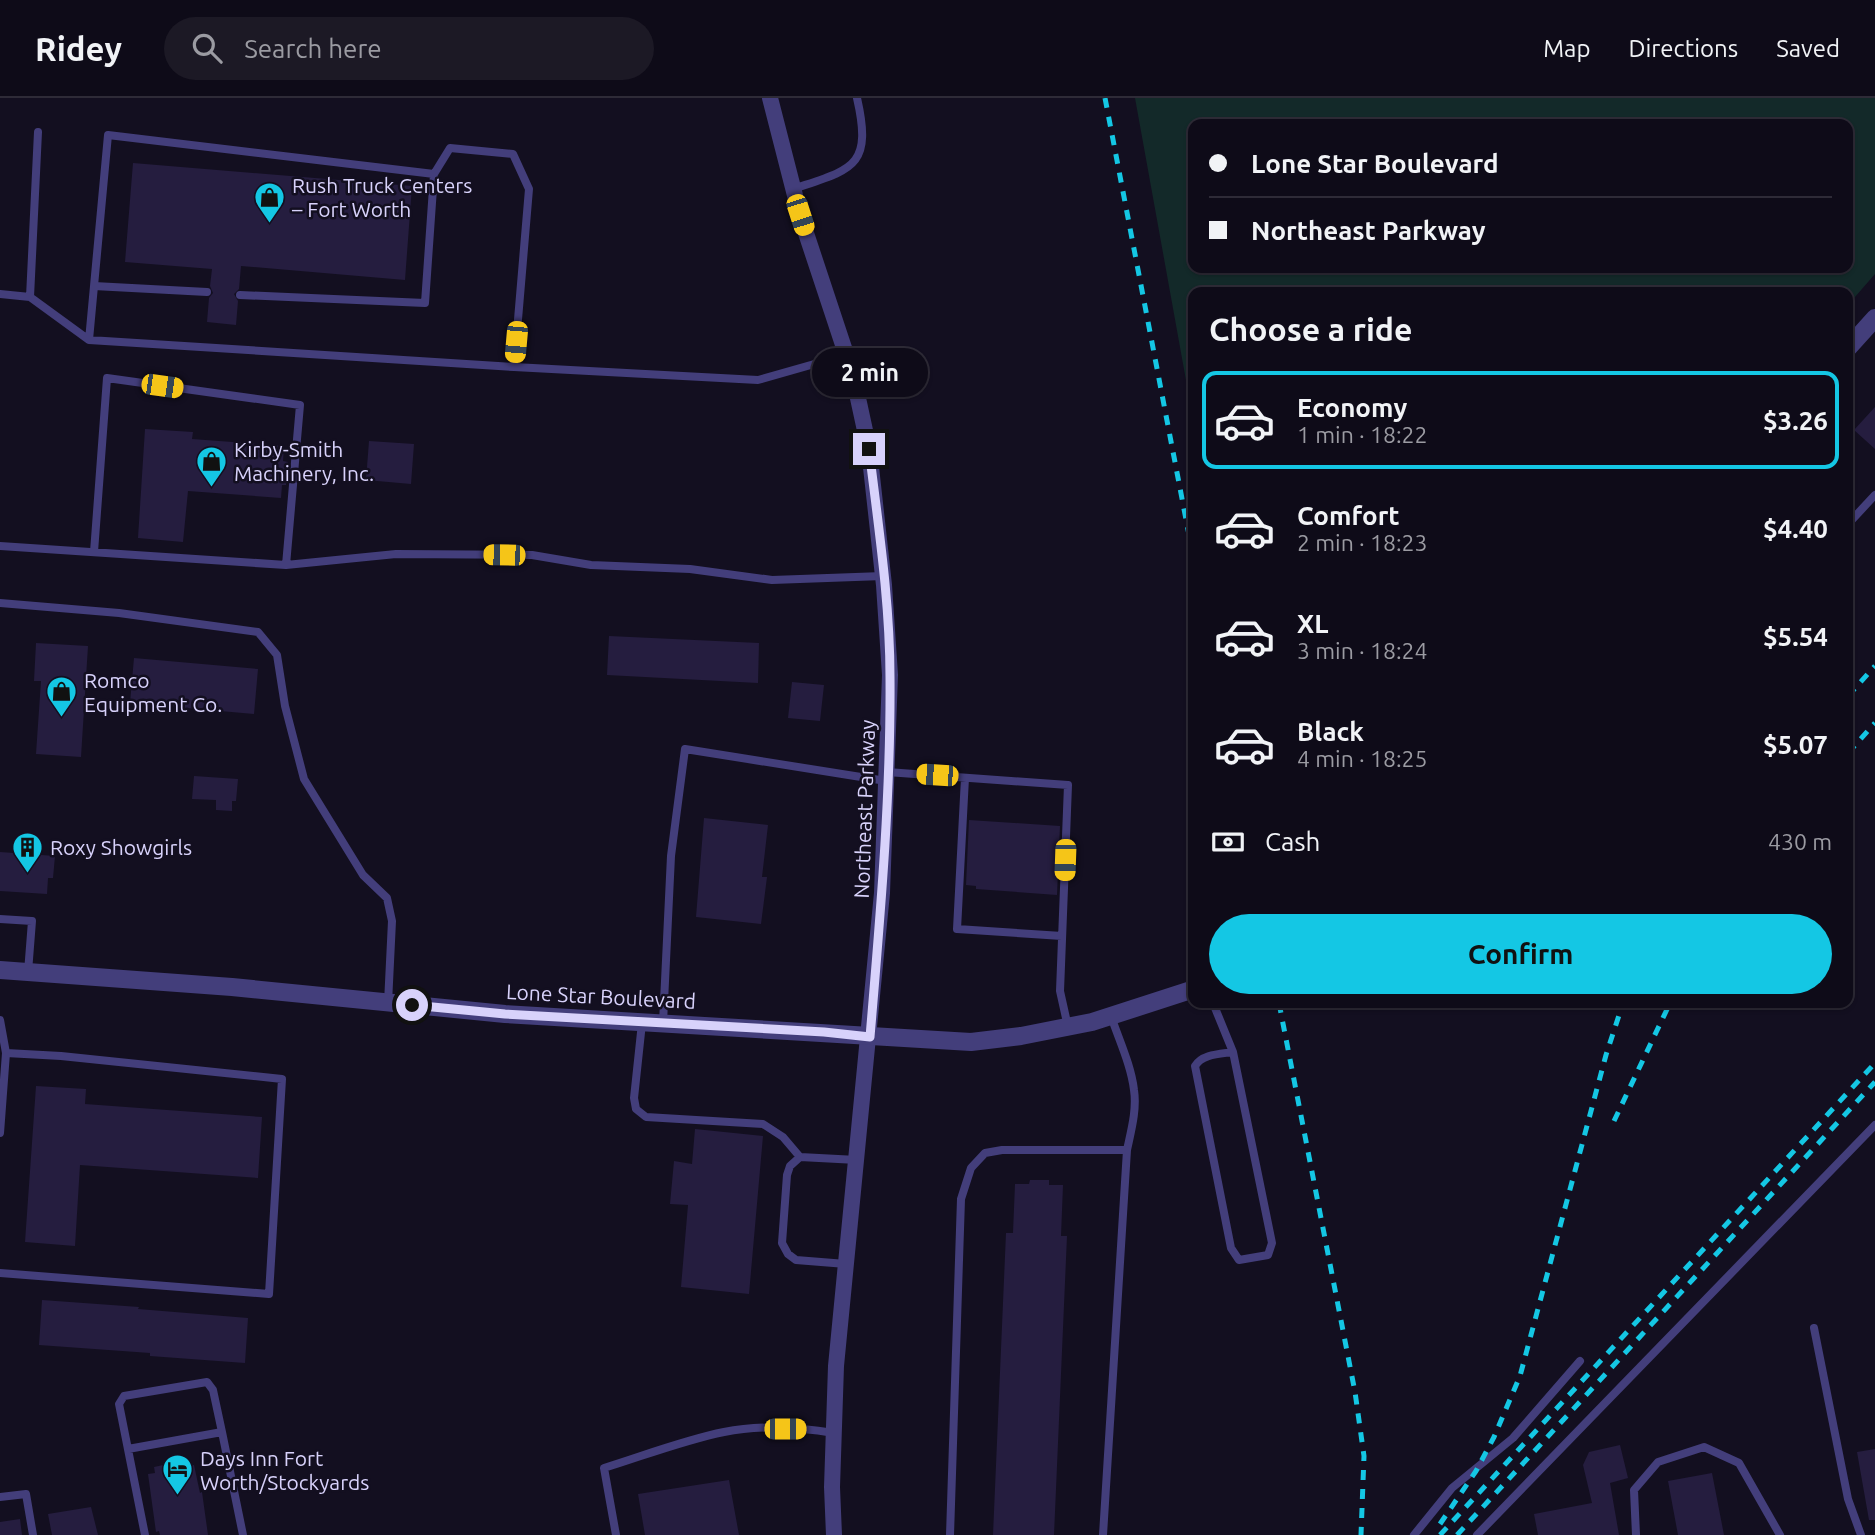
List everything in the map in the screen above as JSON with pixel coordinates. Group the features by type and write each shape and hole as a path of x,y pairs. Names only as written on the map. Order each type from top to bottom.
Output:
{"street":[{"name":"Northeast Parkway","path":"770,98 793,189 853,375 869,449 883,576 890,675 882,893 836,1366 834,1535"},
{"path":"1853,342 1875,318"},
{"name":"Lone Star Boulevard","path":"0,970 232,987 505,1014 971,1042 1068,1027 1188,991"}],"lane":[{"path":"793,189 843,172 859,157 863,135 857,98"},
{"path":"30,298 38,132"},
{"path":"89,340 108,135 434,174"},
{"path":"240,295 425,303 434,174 450,148 513,154 529,189 514,367"},
{"path":"94,286 207,292"},
{"path":"0,294 30,298 89,340 758,380 846,355"},
{"path":"94,552 107,378 300,405 286,565"},
{"path":"1853,519 1875,495"},
{"path":"0,546 286,565 396,554 532,555 591,565 690,569 772,580 883,576"},
{"path":"0,603 119,613 258,632 277,655 285,706 304,779 363,875 387,898 392,921 388,1003"},
{"path":"663,1023 671,856 685,748 887,776 1068,785 1060,991 1068,1027"},
{"path":"965,778 957,929 1062,936"},
{"path":"0,919 32,921 28,972"},
{"path":"1215,1008 1233,1052 1272,1243 1268,1255 1239,1260 1231,1248 1195,1066 1206,1057 1233,1052"},
{"path":"1103,1535 1127,1150 1135,1115 1135,1090 1111,1016"},
{"path":"0,1020 6,1053 0,1133"},
{"path":"642,1021 634,1098 636,1110 646,1117 763,1125 783,1137 800,1157"},
{"path":"0,1273 269,1294 282,1079 61,1056 6,1053"},
{"path":"1477,1535 1875,1125"},
{"path":"950,1535 961,1199 971,1168 985,1153 1002,1150 1127,1150"},
{"path":"846,1264 796,1259 788,1254 782,1243 787,1175 790,1166 800,1157 857,1160"},
{"path":"1814,1328 1848,1499 1861,1535"},
{"path":"1414,1535 1452,1488 1513,1438 1580,1361"},
{"path":"145,1535 119,1404 124,1396 207,1382 213,1390 243,1535"},
{"path":"616,1535 604,1468 725,1432 808,1429 834,1433"},
{"path":"128,1449 222,1433"},
{"path":"1636,1535 1634,1490 1658,1462 1704,1447 1739,1463 1780,1535"},
{"path":"0,1497 26,1494 33,1535"}],"green space":[{"path":"1135,98 1875,98 1875,274 1853,299 1853,287 1188,287 1188,391"}],"building":[{"name":"Rush Truck Centers – Fort Worth","path":"133,163 412,186 405,280 241,266 239,289 234,294 238,301 236,325 207,322 209,298 213,293 210,286 212,269 125,262"},
{"path":"1875,407 1875,449 1854,430"},
{"name":"Kirby-Smith Machinery, Inc.","path":"145,429 193,432 192,439 284,446 283,461 288,462 286,485 282,485 281,498 188,491 183,542 138,538"},
{"path":"369,441 414,444 411,484 366,480"},
{"path":"609,636 759,643 758,683 607,675"},
{"name":"Romco Equipment Co.","path":"36,643 88,646 81,757 36,754 41,681 34,681"},
{"path":"134,658 258,669 254,714 130,703"},
{"path":"792,682 824,685 820,721 788,718"},
{"path":"194,776 238,779 232,811 216,810 216,800 192,799"},
{"path":"704,818 768,825 762,877 767,877 761,924 696,917"},
{"path":"969,820 1060,826 1057,895 976,889 976,886 966,885"},
{"name":"Roxy Showgirls","path":"0,852 55,856 53,878 48,878 47,894 0,891"},
{"path":"36,1086 86,1089 85,1104 262,1117 258,1178 80,1165 75,1246 25,1242"},
{"path":"695,1129 763,1136 749,1294 681,1287 688,1205 670,1204 674,1161 692,1164"},
{"path":"1030,1180 1049,1180 1049,1185 1063,1185 1061,1236 1067,1236 1054,1535 993,1535 1006,1233 1013,1233 1015,1184 1029,1184"},
{"path":"42,1300 248,1318 245,1363 39,1345"},
{"path":"1620,1445 1628,1478 1610,1483 1619,1535 1538,1535 1534,1514 1592,1503 1583,1465 1589,1452"},
{"path":"1875,1449 1875,1520 1869,1520 1857,1452"},
{"name":"Days Inn Fort Worth/Stockyards","path":"177,1462 178,1468 194,1465 200,1493 202,1492 208,1535 160,1535 159,1531 156,1532 148,1474 155,1473 154,1467"},
{"path":"1712,1473 1724,1535 1678,1535 1668,1481"},
{"path":"729,1480 739,1535 645,1535 638,1494"},
{"path":"91,1507 98,1535 52,1535 48,1514"},
{"path":"20,1519 22,1535 0,1535 0,1522"}],"railway":[{"path":"1105,98 1188,530"},
{"path":"1853,690 1875,666"},
{"path":"1853,747 1875,723"},
{"path":"1280,1008 1355,1392 1364,1456 1361,1535"},
{"path":"1440,1524 1476,1471 1520,1376 1606,1055 1621,1008"},
{"path":"1614,1121 1668,1008"},
{"path":"1440,1535 1875,1063"},
{"path":"1457,1535 1875,1082"}],"place":[{"name":"Rush Truck Centers – Fort Worth","path":"269,224"},
{"name":"Kirby-Smith Machinery, Inc.","path":"211,488"},
{"name":"Romco Equipment Co.","path":"61,719"},
{"name":"Roxy Showgirls","path":"27,874"},
{"name":"Days Inn Fort Worth/Stockyards","path":"177,1497"}],"route":[{"path":"412,1005 505,1014 870,1037 882,893 890,675 884,585 869,449"}]}
